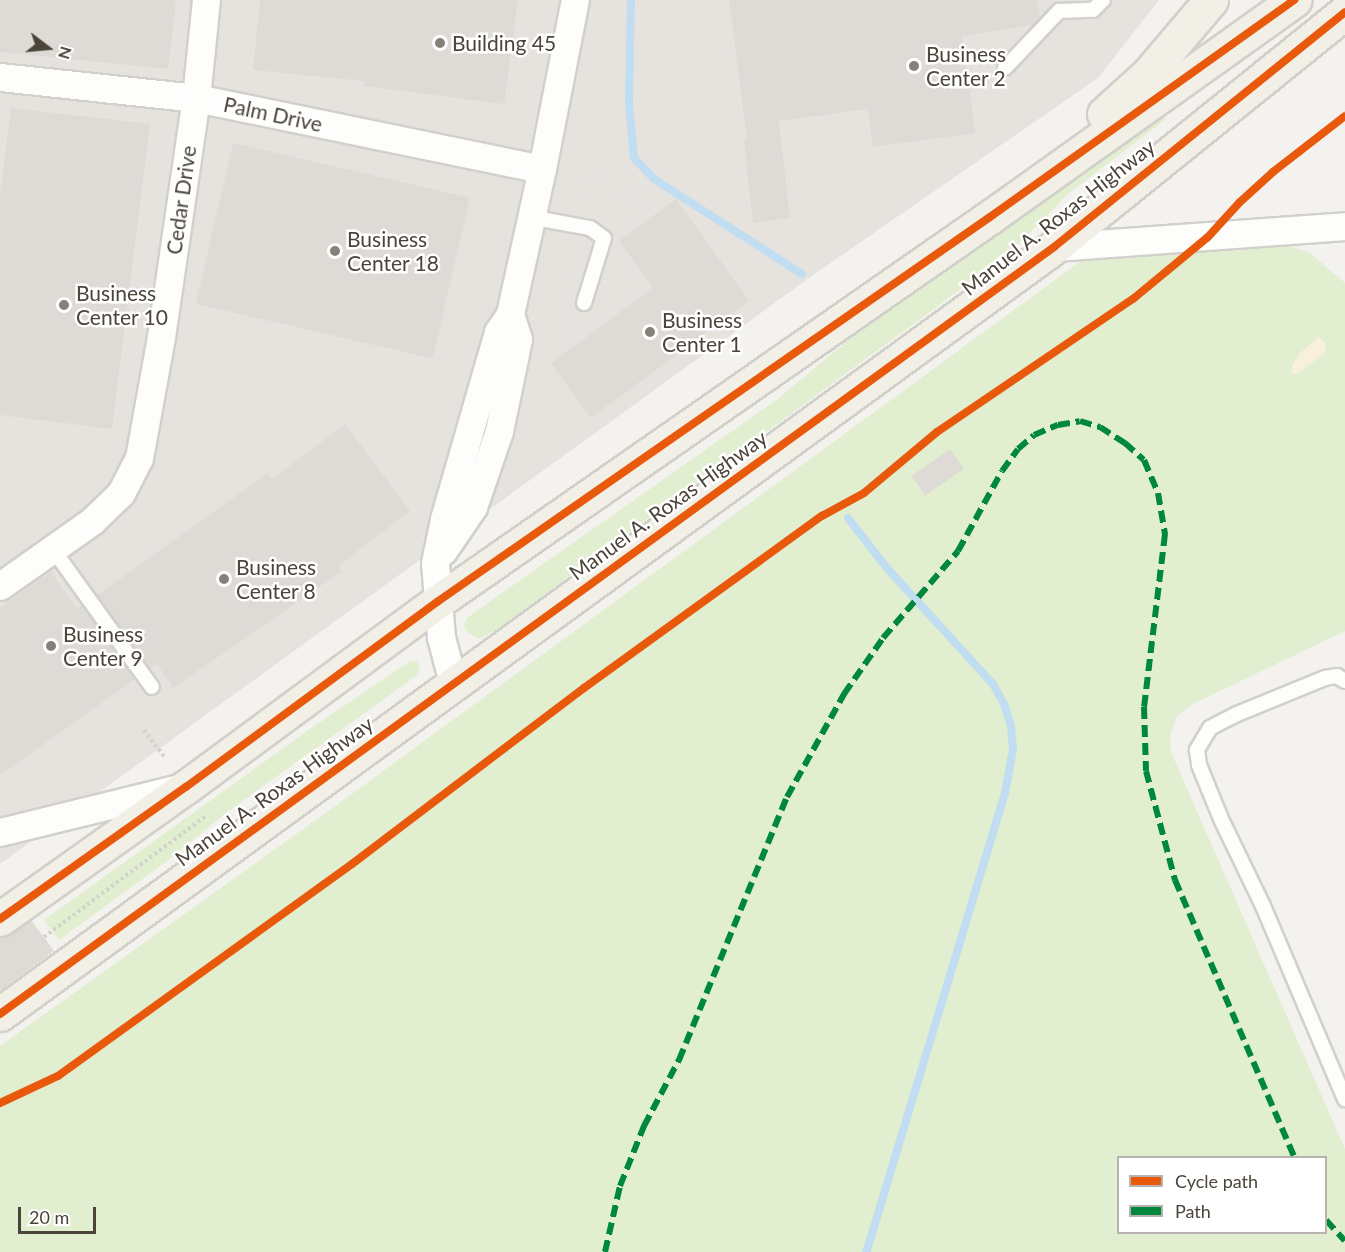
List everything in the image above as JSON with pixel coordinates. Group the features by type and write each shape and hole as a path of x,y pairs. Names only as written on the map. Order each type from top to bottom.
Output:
{"main road":[{"path":"990,216 1149,73 1211,0"},
{"name":"Manuel A. Roxas Highway","path":"0,919 186,787 437,602 990,216 1294,0"},
{"name":"Manuel A. Roxas Highway","path":"0,1014 1054,247 1345,12"}],"street":[{"name":"Cedar Drive","path":"0,586 92,521 121,493 140,458 161,337 196,98 206,0"},
{"path":"453,683 441,637 435,563 473,507 499,431 518,339 510,314 542,169 575,0"},
{"name":"Palm Drive","path":"0,77 196,98 542,169"},
{"path":"1054,247 1345,226"},
{"path":"0,832 186,787"}],"lane":[{"path":"1005,68 1059,11 1093,10 1103,0"},
{"path":"530,217 590,228 604,237 584,303"},
{"path":"51,548 152,687"},
{"path":"1345,681 1337,676 1325,678 1237,714 1210,728 1197,750 1199,765 1221,819 1263,906 1345,1099"}],"path":[{"path":"144,730 164,757"},
{"path":"44,937 207,815"}],"shaded area":[{"path":"0,0 1159,0 1098,78 816,273 0,864"},
{"path":"590,158 623,204 639,191 652,212 612,244 646,288 573,340 562,327 584,242 567,237"}],"green space":[{"path":"1163,115 1166,119 1068,194 1015,248 927,314 496,630 479,639 466,631 464,625 467,618 475,612 779,398 866,325"},
{"path":"1280,243 1310,253 1345,283 1345,631 1193,704 1177,716 1170,736 1171,752 1345,1149 1345,1252 0,1252 0,1046 338,804 1089,257"},
{"path":"410,661 417,662 420,667 416,676 230,810 163,864 59,940 44,920 307,731"}],"sand":[{"path":"1319,337 1326,344 1325,353 1297,374 1292,373 1292,365 1301,352"}],"building":[{"path":"0,0 176,0 168,69 0,52"},
{"name":"Building 45","path":"260,0 518,0 504,104 363,86 364,81 253,70"},
{"path":"729,0 1037,0 1040,18 1034,25 962,36 975,133 873,147 868,109 779,121 790,218 753,223 744,139 747,139"},
{"name":"Business Center 10","path":"11,108 150,124 112,429 0,415 0,195"},
{"name":"Business Center 18","path":"233,143 470,198 433,358 196,304"},
{"name":"Business Center 1","path":"676,199 749,301 591,418 551,363 653,288 619,241"},
{"name":"Business Center 8","path":"345,424 410,511 338,566 342,571 173,688 157,664 150,669 97,595 268,473 272,479"},
{"path":"950,449 964,469 925,496 911,476"},
{"name":"Business Center 9","path":"51,572 77,609 82,605 135,679 0,775 0,608"},
{"path":"31,920 54,951 0,991 0,937 11,934"}],"waterway":[{"path":"631,0 629,103 634,158 654,179 802,274"},
{"path":"848,518 886,567 993,684 1004,704 1011,726 1013,749 1005,793 866,1252"}],"marked path":[{"path":"605,1252 620,1186 644,1126 679,1060 787,797 844,694 883,638 958,551 1002,471 1018,449 1034,435 1058,425 1080,421 1100,427 1125,443 1144,460 1158,493 1165,534 1144,707 1146,771 1175,880 1294,1156"},
{"path":"1327,1221 1345,1241"}],"cycle path":[{"path":"0,919 186,787 437,602 990,217 1294,0"},
{"path":"0,1014 1054,247 1345,12"},
{"path":"0,1103 58,1076 352,864 584,688 822,516 864,493 937,432 1133,299 1208,237 1240,202 1273,172 1345,116"}],"place":[{"name":"Building 45","path":"440,43"},
{"name":"Business Center 2","path":"914,66"},
{"name":"Business Center 18","path":"335,251"},
{"name":"Business Center 10","path":"64,305"},
{"name":"Business Center 1","path":"650,332"},
{"name":"Business Center 8","path":"224,579"},
{"name":"Business Center 9","path":"51,646"}]}
